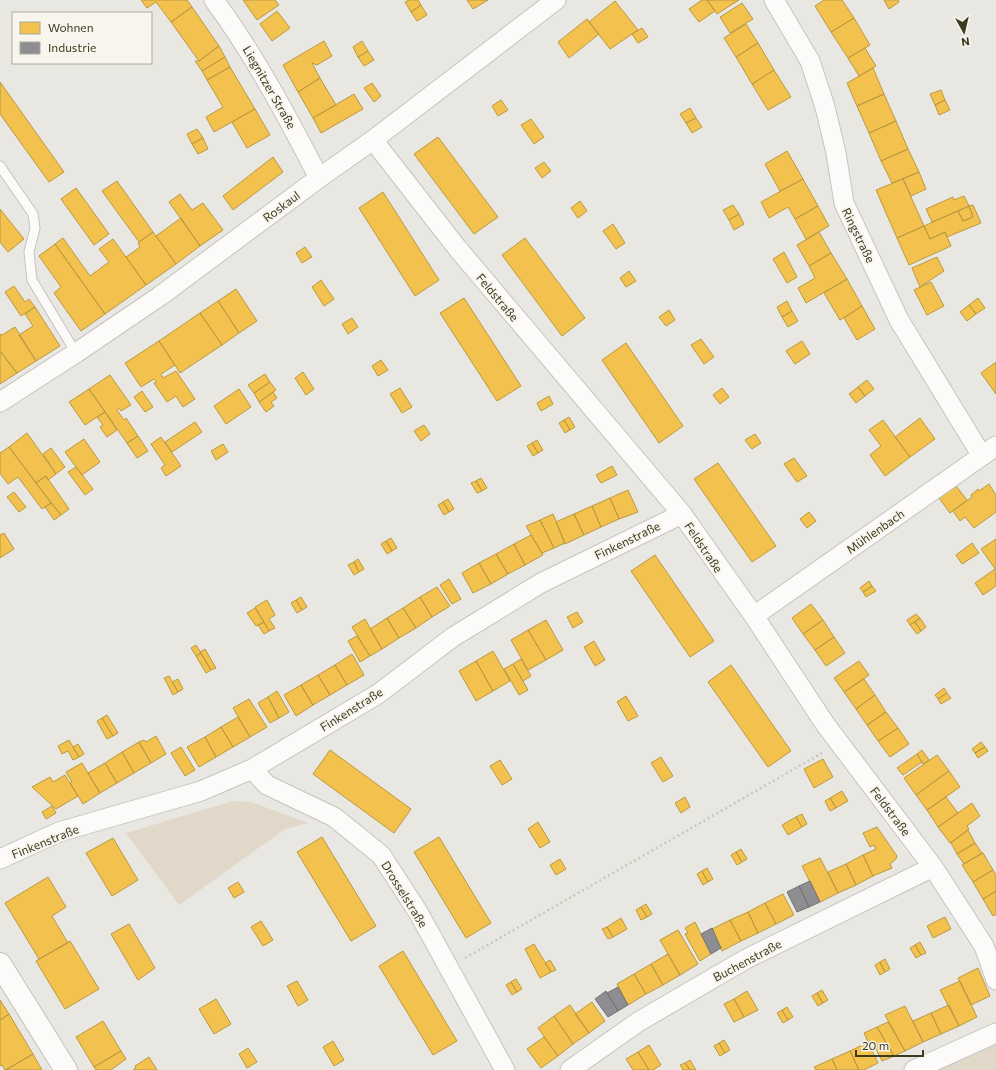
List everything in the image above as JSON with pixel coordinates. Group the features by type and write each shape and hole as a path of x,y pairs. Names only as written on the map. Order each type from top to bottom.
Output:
{"street":[{"name":"Liegnitzer Straße","path":"214,0 249,50 287,116 319,178"},
{"name":"Roskaul","path":"0,402 160,296 319,178 373,140 532,7 556,0"},
{"name":"Ringstraße","path":"774,0 810,61 827,114 836,153 844,203 899,320 989,451"},
{"name":"Feldstraße","path":"373,140 458,249 682,514 754,616 825,724 933,867 984,946 996,980"},
{"name":"Mühlenbach","path":"754,616 989,451"},
{"name":"Finkenstraße","path":"0,859 59,832 201,791 252,769 378,694 453,637 541,583 682,514"},
{"name":"Drosselstraße","path":"252,769 267,785 334,817 381,856 418,912 505,1070"},
{"name":"Buchenstraße","path":"570,1070 638,1022 746,959 933,867"},
{"path":"0,964 66,1070"},
{"path":"914,1070 996,1033"}],"lane":[{"path":"0,166 33,214 35,228 28,252 32,280 76,353"}],"path":[{"path":"449,967 840,743"}],"shaded area":[{"path":"233,801 251,802 308,823 285,829 179,905 126,833"},
{"path":"986,1044 996,1044 996,1070 933,1070"}],"building: Wohnen":[{"path":"141,0 187,0 192,7 171,22 156,2 147,8"},
{"path":"243,0 275,0 279,5 257,20"},
{"path":"409,0 418,0 421,5 411,12 405,2"},
{"path":"467,0 488,0 473,9"},
{"path":"702,0 707,0 715,11 699,22 689,9"},
{"path":"707,0 739,0 717,14"},
{"path":"824,0 842,0 854,18 831,32 815,6"},
{"path":"884,0 898,0 899,2 889,9"},
{"path":"615,1 638,30 610,49 589,22"},
{"path":"742,3 753,19 730,33 720,17"},
{"path":"421,5 427,15 417,21 411,12"},
{"path":"192,7 219,46 199,61 171,22"},
{"path":"277,11 290,28 272,41 260,24"},
{"path":"854,18 870,45 848,58 831,32"},
{"path":"587,19 599,34 569,58 558,42"},
{"path":"746,24 758,43 736,57 724,38"},
{"path":"642,28 648,37 638,43 632,34"},
{"path":"324,41 332,56 317,65 312,63 320,78 298,92 283,65"},
{"path":"362,41 368,51 358,57 353,47"},
{"path":"758,43 774,70 752,84 736,57"},
{"path":"219,46 225,57 202,71 195,61 199,61"},
{"path":"865,48 876,66 859,76 848,58"},
{"path":"368,51 374,60 364,66 358,57"},
{"path":"225,57 230,67 207,80 202,71"},
{"path":"230,67 255,109 214,132 206,117 223,107 207,80"},
{"path":"873,68 884,94 857,106 847,83"},
{"path":"774,70 791,97 768,110 752,84"},
{"path":"320,78 336,105 313,118 298,92"},
{"path":"0,82 64,172 49,182 0,114"},
{"path":"372,83 381,96 374,102 364,88"},
{"path":"941,90 945,100 935,105 930,94"},
{"path":"354,94 363,109 321,133 313,118"},
{"path":"884,94 896,121 869,133 857,106"},
{"path":"501,100 508,110 498,116 492,106"},
{"path":"945,100 950,110 939,115 935,105"},
{"path":"690,108 696,118 686,123 680,114"},
{"path":"255,109 270,135 247,148 232,122"},
{"path":"696,118 702,127 692,133 686,123"},
{"path":"531,119 544,137 534,144 521,125"},
{"path":"896,121 908,149 881,161 869,133"},
{"path":"197,129 203,138 192,144 187,134"},
{"path":"438,137 498,217 474,234 414,154"},
{"path":"203,138 208,149 198,154 192,144"},
{"path":"908,149 919,172 892,183 881,161"},
{"path":"787,151 803,179 780,191 765,164"},
{"path":"273,157 283,172 233,210 223,196"},
{"path":"544,162 551,171 542,178 535,168"},
{"path":"919,172 926,189 911,196 903,179"},
{"path":"803,179 818,206 795,219 788,207 769,218 761,202"},
{"path":"903,179 924,226 897,238 876,190"},
{"path":"117,181 153,232 139,242 102,191"},
{"path":"76,188 109,234 94,245 61,199"},
{"path":"383,192 439,280 415,296 359,208"},
{"path":"180,194 192,210 203,203 223,230 200,246 169,202"},
{"path":"964,196 969,206 932,222 926,209 953,197 954,200"},
{"path":"580,201 587,211 578,218 571,208"},
{"path":"733,205 739,214 729,220 723,210"},
{"path":"973,205 981,223 947,237 945,232 930,239 924,226 958,211 963,221 973,217 969,206"},
{"path":"818,206 829,226 806,239 795,219"},
{"path":"969,206 973,217 963,221 958,211"},
{"path":"0,209 24,239 8,252 0,242"},
{"path":"739,214 744,224 734,230 729,220"},
{"path":"181,218 200,246 176,264 156,236"},
{"path":"613,224 625,243 616,249 603,231"},
{"path":"924,226 930,239 945,232 951,246 909,265 897,238"},
{"path":"153,232 176,264 146,285 126,257 140,247 139,242"},
{"path":"819,232 831,253 809,266 797,245"},
{"path":"63,238 90,276 109,262 99,249 113,239 146,285 105,314 55,244"},
{"path":"525,238 585,318 562,336 502,255"},
{"path":"55,244 105,314 81,331 54,293 61,287 39,256"},
{"path":"305,247 312,257 302,263 296,253"},
{"path":"784,252 797,277 787,283 773,259"},
{"path":"831,253 847,279 806,303 798,288 815,278 809,266"},
{"path":"937,257 944,271 920,287 912,268"},
{"path":"629,271 636,281 626,287 620,278"},
{"path":"847,279 862,306 840,320 824,293"},
{"path":"321,280 334,299 324,306 312,287"},
{"path":"931,282 944,306 927,315 914,290"},
{"path":"14,286 25,302 29,299 35,307 21,316 5,292"},
{"path":"236,289 257,321 239,333 218,301"},
{"path":"464,298 521,386 497,401 440,313"},
{"path":"978,298 985,308 976,314 969,305"},
{"path":"218,301 239,333 222,345 200,313"},
{"path":"787,301 792,311 782,317 777,307"},
{"path":"969,305 976,314 967,321 960,312"},
{"path":"862,306 875,329 857,340 844,318"},
{"path":"35,307 60,346 36,361 19,335 33,326 25,314"},
{"path":"669,310 675,320 666,326 659,317"},
{"path":"792,311 798,321 788,327 782,317"},
{"path":"200,313 222,345 180,373 159,341"},
{"path":"352,318 358,327 348,334 342,324"},
{"path":"15,327 36,361 17,373 0,351 0,334 2,335"},
{"path":"701,339 714,357 704,364 691,345"},
{"path":"159,341 175,365 161,374 163,378 176,371 195,399 183,407 176,396 167,402 154,383 157,382 154,379 141,387 125,363"},
{"path":"802,341 810,354 795,364 786,351"},
{"path":"626,343 683,426 659,443 602,360"},
{"path":"0,351 17,373 0,384"},
{"path":"381,360 388,370 378,376 372,366"},
{"path":"996,362 996,394 981,373"},
{"path":"303,372 314,389 306,395 295,378"},
{"path":"265,374 270,382 254,393 248,385"},
{"path":"110,375 131,405 121,411 119,408 117,410 124,420 126,418 138,436 127,443 89,389"},
{"path":"867,380 874,389 865,396 858,387"},
{"path":"270,382 276,390 259,402 254,393"},
{"path":"858,387 865,396 856,403 849,394"},
{"path":"400,388 412,407 402,413 390,394"},
{"path":"722,388 729,397 720,404 713,395"},
{"path":"89,389 105,412 85,425 69,402"},
{"path":"239,389 251,407 226,424 214,406"},
{"path":"142,391 153,407 145,412 134,397"},
{"path":"273,392 277,398 271,402 274,406 266,412 259,402"},
{"path":"549,396 553,404 541,411 537,403"},
{"path":"105,412 117,430 107,437 100,427 103,425 97,417"},
{"path":"569,417 575,427 570,430 564,420"},
{"path":"920,418 935,439 910,457 895,437"},
{"path":"564,420 570,430 565,433 559,423"},
{"path":"883,420 910,457 885,476 870,455 881,446 869,430"},
{"path":"195,422 202,432 172,452 165,442"},
{"path":"424,425 430,434 421,441 414,431"},
{"path":"27,433 56,474 48,480 46,476 36,483 9,447"},
{"path":"755,434 761,443 752,449 745,440"},
{"path":"138,436 148,451 137,458 127,443"},
{"path":"161,437 181,466 166,476 161,468 165,465 151,444"},
{"path":"84,439 100,462 82,475 65,452"},
{"path":"537,440 543,450 538,453 532,443"},
{"path":"532,443 538,453 533,456 527,446"},
{"path":"223,444 228,452 216,460 211,451"},
{"path":"9,447 51,503 42,509 18,477 8,484 0,473 0,453"},
{"path":"51,448 65,467 56,474 43,454"},
{"path":"794,458 807,476 797,482 784,464"},
{"path":"718,463 776,546 752,562 694,479"},
{"path":"612,466 617,475 601,483 596,475"},
{"path":"76,467 93,489 85,495 68,472"},
{"path":"46,476 69,509 61,515 36,483"},
{"path":"481,478 487,488 482,491 476,481"},
{"path":"476,481 482,491 477,493 471,483"},
{"path":"989,484 996,495 996,512 974,528 965,517 960,521 953,511 972,497 971,495 978,489 979,491"},
{"path":"956,486 967,500 950,513 939,498"},
{"path":"628,490 638,512 619,519 610,498"},
{"path":"14,492 26,507 19,512 7,497"},
{"path":"610,498 619,519 601,527 592,506"},
{"path":"448,499 454,509 449,512 443,502"},
{"path":"443,502 449,512 444,515 438,505"},
{"path":"51,503 61,515 54,520 45,507"},
{"path":"592,506 601,527 584,535 574,514"},
{"path":"809,512 816,521 807,528 800,519"},
{"path":"553,514 565,543 554,548 540,520"},
{"path":"574,514 584,535 565,544 556,522"},
{"path":"540,520 554,548 542,553 526,526"},
{"path":"4,533 14,549 0,558 0,535"},
{"path":"531,535 543,555 525,565 514,544"},
{"path":"391,538 397,548 392,551 386,541"},
{"path":"996,539 996,570 981,549"},
{"path":"386,541 392,551 387,554 381,544"},
{"path":"972,543 979,553 962,564 956,555"},
{"path":"514,544 525,565 508,574 496,554"},
{"path":"496,554 508,574 491,584 479,563"},
{"path":"655,555 714,641 690,657 631,571"},
{"path":"358,559 364,569 359,572 354,562"},
{"path":"354,562 359,572 354,575 348,565"},
{"path":"479,563 491,584 473,593 462,573"},
{"path":"995,569 996,586 983,595 975,583"},
{"path":"449,579 461,599 452,604 440,585"},
{"path":"869,581 872,586 863,592 860,588"},
{"path":"872,586 876,591 866,597 863,592"},
{"path":"437,587 450,606 432,617 420,597"},
{"path":"301,597 307,607 302,610 296,600"},
{"path":"420,597 432,617 416,628 403,608"},
{"path":"267,600 275,615 269,619 275,628 269,631 255,607"},
{"path":"296,600 302,610 297,613 291,603"},
{"path":"811,604 823,620 803,634 792,618"},
{"path":"255,608 264,622 256,626 247,613"},
{"path":"403,608 416,628 399,638 387,618"},
{"path":"577,612 583,622 573,628 567,617"},
{"path":"916,614 920,618 910,625 907,620"},
{"path":"387,618 399,638 382,649 370,629"},
{"path":"920,618 926,627 921,631 915,622"},
{"path":"365,619 382,649 370,656 352,627"},
{"path":"546,620 563,650 546,660 528,630"},
{"path":"823,620 834,637 815,650 803,634"},
{"path":"264,622 269,631 264,634 258,625"},
{"path":"915,622 921,631 917,634 910,625"},
{"path":"528,630 546,660 528,670 511,640"},
{"path":"357,636 370,656 360,662 348,641"},
{"path":"834,637 845,653 826,666 815,650"},
{"path":"594,641 605,660 595,666 584,647"},
{"path":"196,645 201,653 196,656 191,648"},
{"path":"205,649 216,668 211,670 200,652"},
{"path":"493,651 510,681 493,691 476,661"},
{"path":"201,653 211,670 206,673 196,656"},
{"path":"352,654 364,675 347,685 335,665"},
{"path":"521,659 531,676 523,681 513,664"},
{"path":"476,661 493,691 476,701 459,671"},
{"path":"859,661 869,675 844,692 834,678"},
{"path":"513,664 528,690 519,695 504,669"},
{"path":"335,665 347,685 330,695 318,675"},
{"path":"731,665 791,751 768,767 708,682"},
{"path":"318,675 330,695 313,705 301,685"},
{"path":"169,676 178,692 173,695 164,678"},
{"path":"178,679 183,689 178,692 172,682"},
{"path":"864,679 875,695 856,709 844,692"},
{"path":"301,685 313,705 296,716 284,695"},
{"path":"944,688 947,693 938,699 935,695"},
{"path":"277,691 289,712 279,718 268,697"},
{"path":"947,693 951,698 941,704 938,699"},
{"path":"875,695 886,712 867,725 856,709"},
{"path":"626,696 638,716 628,721 617,702"},
{"path":"268,697 279,718 270,723 258,703"},
{"path":"249,699 267,727 250,737 233,708"},
{"path":"886,712 898,728 878,741 867,725"},
{"path":"107,715 118,733 113,736 102,718"},
{"path":"238,717 250,737 233,747 221,727"},
{"path":"102,718 113,736 107,739 97,721"},
{"path":"221,727 233,747 216,757 205,737"},
{"path":"898,728 909,744 890,757 878,741"},
{"path":"156,736 166,754 151,763 139,742 144,740 146,742"},
{"path":"205,737 216,757 199,767 187,747"},
{"path":"69,740 79,757 73,760 68,751 62,754 58,746"},
{"path":"139,742 151,763 134,773 122,752"},
{"path":"981,742 985,747 975,753 972,749"},
{"path":"78,744 84,754 79,757 73,747"},
{"path":"181,747 195,770 185,776 171,753"},
{"path":"985,747 988,751 978,758 975,753"},
{"path":"330,750 411,809 394,833 313,774"},
{"path":"922,750 929,760 923,764 917,754"},
{"path":"122,752 134,773 117,783 105,763"},
{"path":"917,754 922,762 903,775 897,768"},
{"path":"937,755 949,771 916,795 904,778"},
{"path":"661,757 673,776 663,782 651,763"},
{"path":"823,759 833,777 814,788 804,769"},
{"path":"500,760 512,779 502,785 490,766"},
{"path":"82,763 100,793 83,804 70,783 72,782 66,772"},
{"path":"105,763 117,783 100,793 88,773"},
{"path":"949,771 960,787 927,810 916,795"},
{"path":"65,775 78,796 56,809 32,787 50,777 53,782"},
{"path":"842,791 848,801 836,808 830,798"},
{"path":"685,797 690,807 681,813 675,803"},
{"path":"946,797 958,813 938,827 927,810"},
{"path":"830,798 836,808 830,811 825,801"},
{"path":"972,803 980,816 967,826 969,829 950,843 938,827"},
{"path":"52,806 56,813 46,819 42,812"},
{"path":"802,814 807,824 802,827 796,817"},
{"path":"796,817 802,827 788,835 782,825"},
{"path":"538,822 550,842 540,848 528,829"},
{"path":"877,827 897,856 896,859 890,864 892,868 873,876 863,855 876,849 874,845 870,847 863,833"},
{"path":"968,830 975,843 957,854 951,843"},
{"path":"322,837 376,926 351,941 297,852"},
{"path":"439,837 491,923 466,938 414,852"},
{"path":"113,838 138,880 112,896 86,853"},
{"path":"975,843 982,853 964,864 957,854"},
{"path":"741,849 747,859 742,862 736,852"},
{"path":"736,852 742,862 737,865 731,855"},
{"path":"983,853 993,870 973,882 962,865"},
{"path":"863,855 873,876 856,885 846,864"},
{"path":"820,858 838,893 820,902 802,866"},
{"path":"560,859 566,869 556,875 550,865"},
{"path":"846,864 856,885 838,893 828,872"},
{"path":"707,868 713,879 708,882 702,871"},
{"path":"993,870 996,875 996,891 983,899 973,882"},
{"path":"702,871 708,882 703,885 697,874"},
{"path":"48,877 66,907 52,916 68,943 39,959 5,903"},
{"path":"238,882 244,892 234,898 228,888"},
{"path":"996,891 996,914 993,916 983,899"},
{"path":"783,894 794,915 776,924 765,903"},
{"path":"765,903 776,924 758,933 748,912"},
{"path":"646,904 652,914 647,917 641,907"},
{"path":"641,907 647,917 641,920 636,910"},
{"path":"748,912 758,933 741,941 730,920"},
{"path":"945,917 951,929 933,938 927,926"},
{"path":"621,918 627,929 613,937 607,927"},
{"path":"730,920 741,941 722,951 712,929"},
{"path":"261,921 273,940 263,946 251,927"},
{"path":"695,922 711,954 700,961 685,934 688,933 685,928"},
{"path":"129,924 155,968 138,980 111,934"},
{"path":"607,927 613,937 608,939 602,929"},
{"path":"678,930 698,964 680,975 660,940"},
{"path":"70,941 99,989 65,1009 36,961"},
{"path":"920,942 926,953 921,955 915,945"},
{"path":"534,944 551,972 540,978 525,949"},
{"path":"915,945 921,955 916,958 910,948"},
{"path":"403,951 457,1041 433,1055 379,966"},
{"path":"668,954 680,975 663,985 651,964"},
{"path":"885,959 890,969 885,972 880,962"},
{"path":"550,960 556,970 551,972 545,963"},
{"path":"880,962 885,972 880,975 875,965"},
{"path":"651,964 663,985 646,994 634,974"},
{"path":"978,968 990,996 971,1005 958,978"},
{"path":"634,974 646,994 628,1005 617,984"},
{"path":"516,979 522,989 517,992 511,982"},
{"path":"297,981 308,1000 298,1006 287,986"},
{"path":"960,981 977,1017 959,1026 940,990"},
{"path":"511,982 517,992 512,995 506,985"},
{"path":"822,990 828,1000 823,1003 817,993"},
{"path":"747,991 758,1010 744,1017 734,999"},
{"path":"817,993 823,1003 818,1006 812,996"},
{"path":"216,999 231,1024 214,1034 199,1009"},
{"path":"734,999 744,1017 734,1022 724,1004"},
{"path":"0,1000 9,1014 0,1020"},
{"path":"592,1002 605,1021 589,1033 575,1014"},
{"path":"570,1005 589,1033 573,1044 554,1016"},
{"path":"949,1005 959,1026 941,1034 931,1013"},
{"path":"905,1006 923,1042 905,1051 885,1015"},
{"path":"787,1007 793,1017 788,1020 782,1010"},
{"path":"782,1010 788,1020 783,1023 777,1013"},
{"path":"931,1013 941,1034 923,1042 913,1021"},
{"path":"9,1014 33,1054 5,1070 2,1065 0,1066 0,1020"},
{"path":"554,1016 573,1044 558,1056 538,1028"},
{"path":"103,1021 121,1051 94,1067 76,1037"},
{"path":"888,1022 905,1051 894,1056 877,1027"},
{"path":"877,1027 894,1056 882,1061 872,1041 868,1042 864,1033"},
{"path":"544,1037 558,1056 541,1068 527,1049"},
{"path":"724,1040 730,1050 725,1053 719,1043"},
{"path":"333,1041 344,1060 334,1066 323,1047"},
{"path":"868,1042 878,1063 864,1070 859,1070 850,1051"},
{"path":"719,1043 725,1053 720,1056 714,1046"},
{"path":"649,1045 661,1065 653,1070 649,1070 638,1052"},
{"path":"248,1048 257,1062 247,1068 239,1054"},
{"path":"121,1051 126,1059 111,1070 96,1070 94,1067"},
{"path":"850,1051 859,1070 837,1070 832,1059"},
{"path":"638,1052 649,1070 633,1070 626,1059"},
{"path":"33,1054 42,1070 6,1070"},
{"path":"149,1057 157,1070 133,1070 136,1068 135,1066"},
{"path":"832,1059 837,1070 816,1070 814,1067"},
{"path":"690,1060 696,1070 690,1070 685,1063"},
{"path":"685,1063 690,1070 683,1070 680,1065"}],"building: Industrie":[{"path":"810,881 820,902 809,907 799,886"},
{"path":"799,886 809,907 797,912 787,892"},
{"path":"712,928 721,948 711,954 701,934"},
{"path":"618,987 628,1005 618,1011 607,993"},
{"path":"606,991 618,1011 608,1017 595,999"}]}
